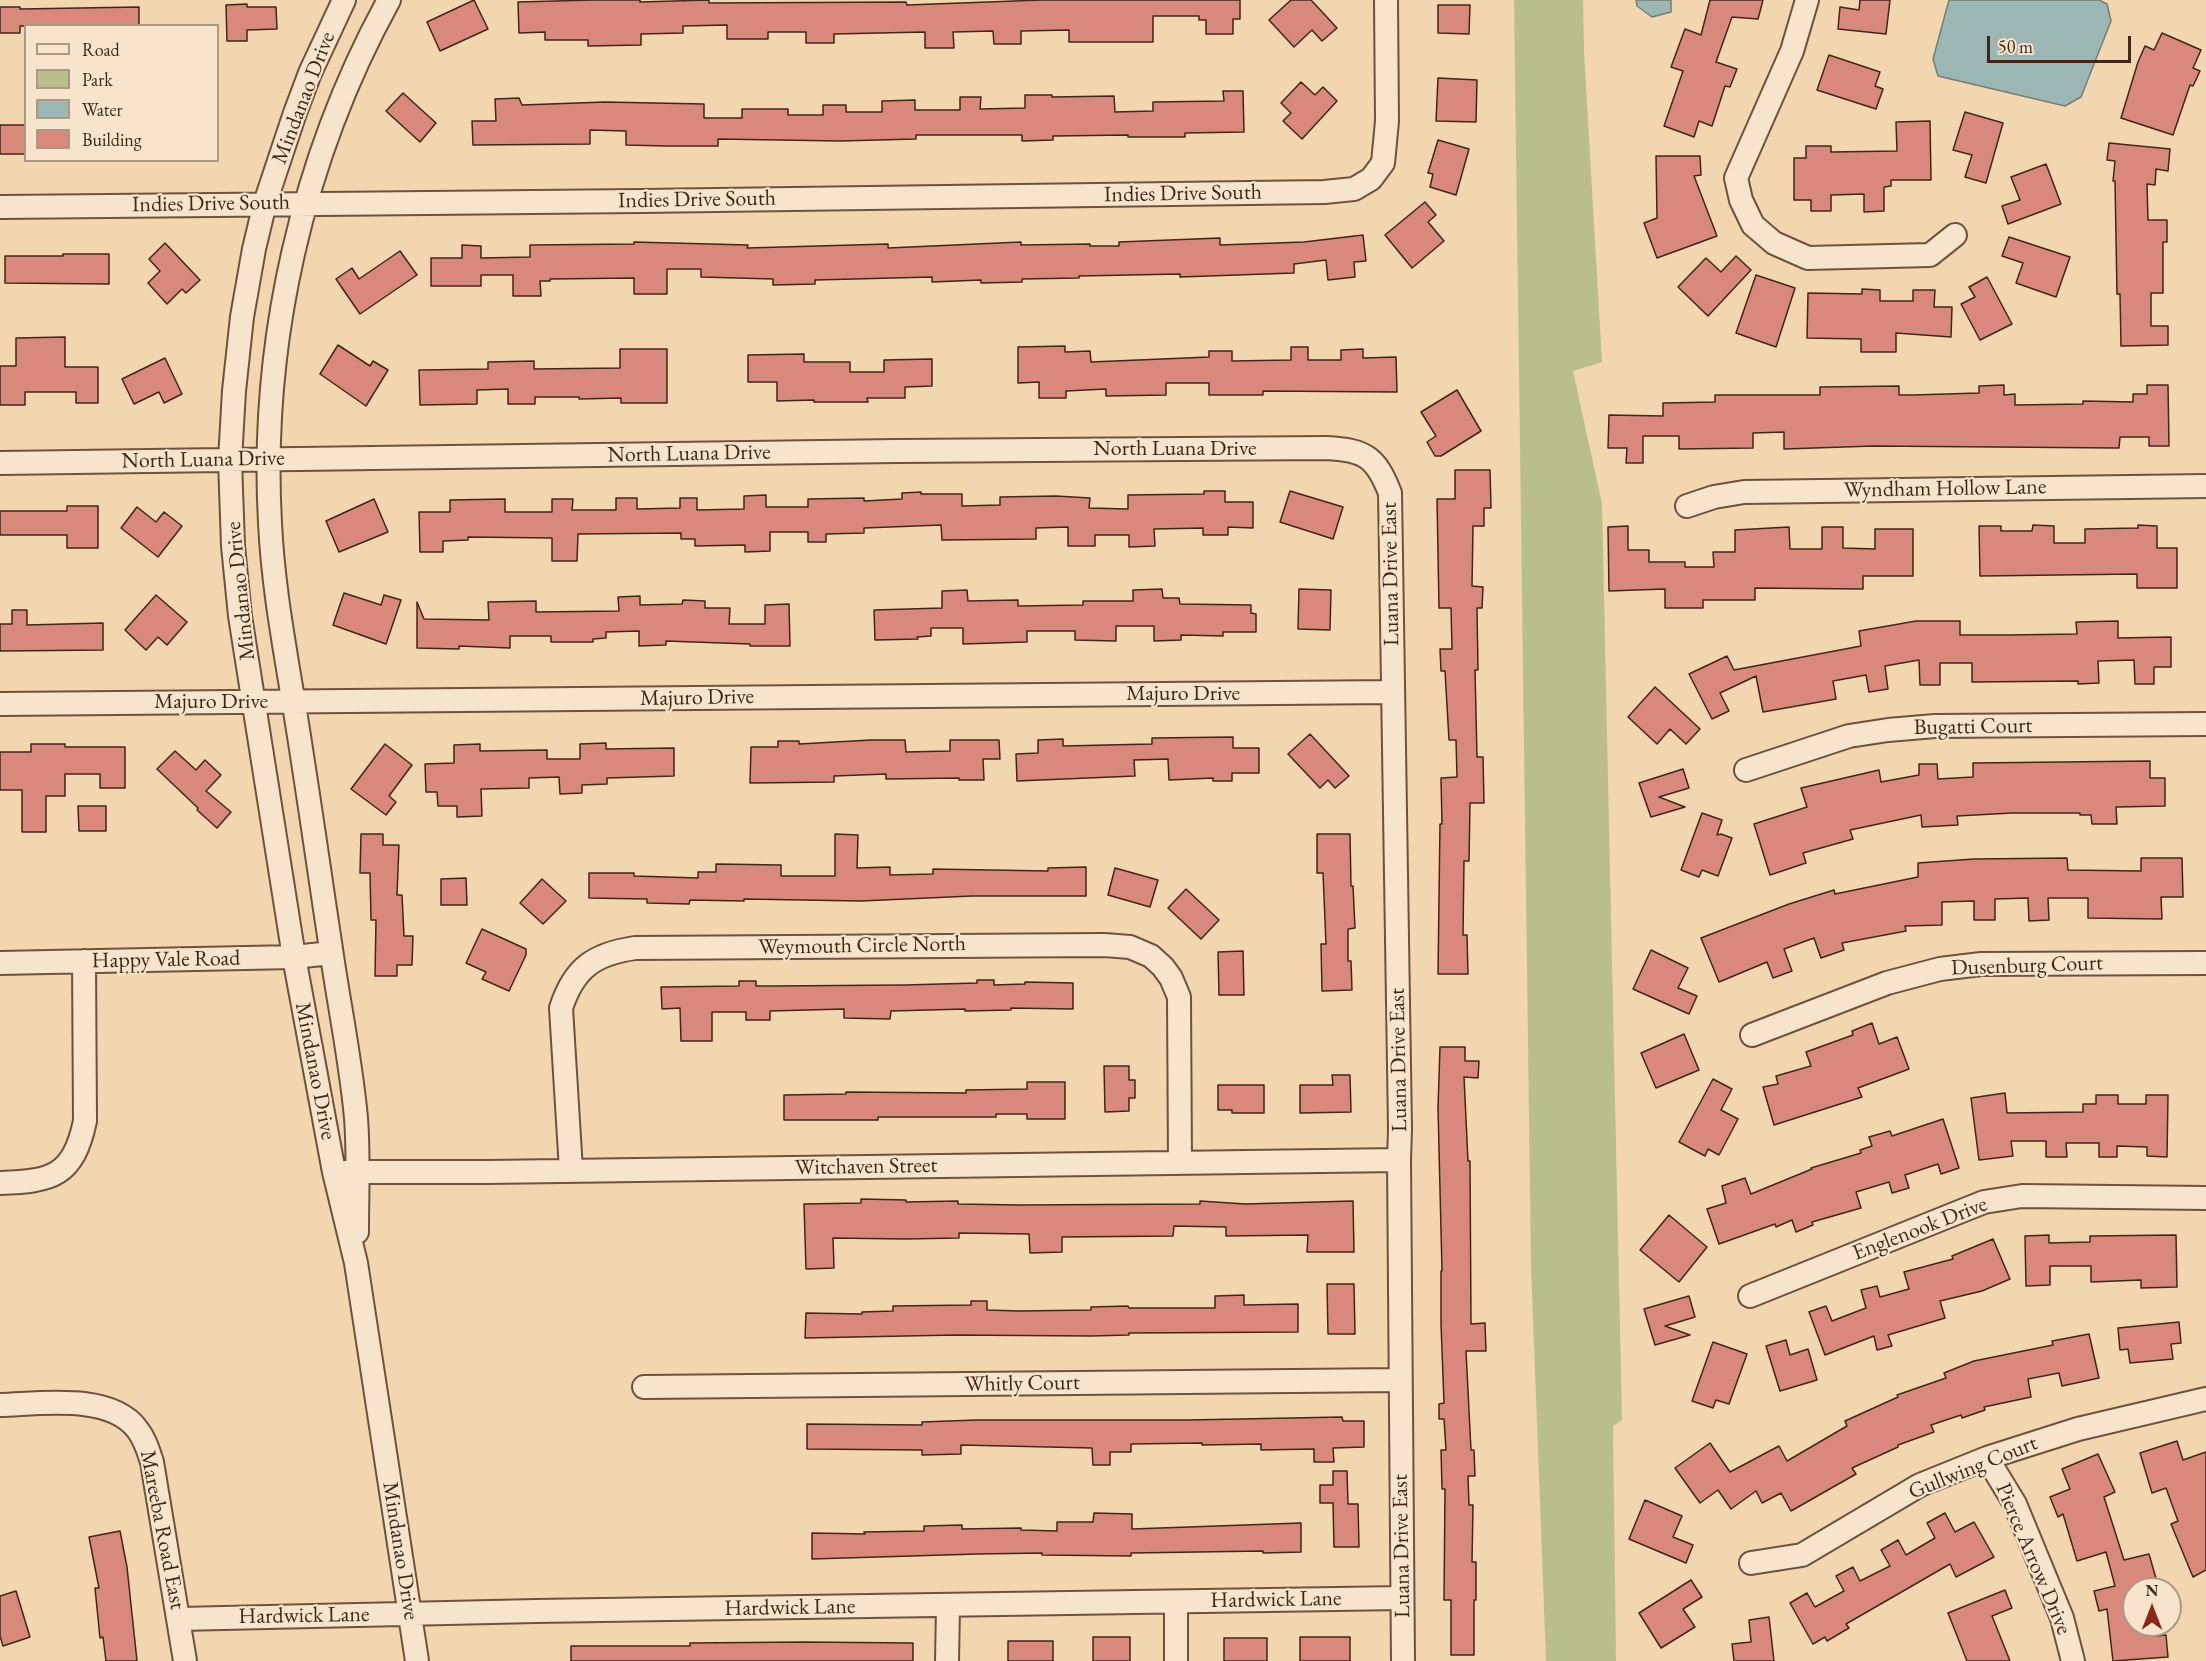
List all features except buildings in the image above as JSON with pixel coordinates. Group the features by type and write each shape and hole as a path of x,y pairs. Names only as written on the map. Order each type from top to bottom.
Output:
{"street":[{"name":"Mindanao Drive","path":"344,0 310,73 265,203 242,316 230,460 235,569 240,616 294,957 334,1172 356,1263 417,1661"},
{"name":"Mindanao Drive","path":"356,1263 358,1172 356,1116 273,563 268,459 276,349 305,203 318,160 348,80 389,0"},
{"name":"Indies Drive South","path":"0,207 1324,192 1353,189 1371,179 1383,163 1387,121 1386,0"},
{"path":"1807,0 1792,51 1736,178 1741,200 1753,225 1774,243 1808,258 1930,255 1955,235"},
{"name":"North Luana Drive","path":"0,463 1327,448 1352,449 1375,463"},
{"name":"Luana Drive East","path":"1375,463 1390,493 1400,1129 1403,1661"},
{"name":"Wyndham Hollow Lane","path":"1687,507 1714,497 1744,492 2206,486"},
{"name":"Majuro Drive","path":"0,705 1393,692"},
{"name":"Bugatti Court","path":"1746,770 1849,736 1888,730 1935,726 2206,724"},
{"name":"Weymouth Circle North","path":"571,1170 561,1008 567,988 581,969 596,958 635,948 1007,944 1130,947 1151,956 1163,967 1171,978 1179,997 1180,1162"},
{"name":"Happy Vale Road","path":"0,963 294,957 331,953"},
{"path":"0,1183 46,1179 65,1168 75,1155 85,1122 84,961"},
{"name":"Dusenburg Court","path":"1752,1035 1887,983 1940,969 1981,964 2206,963"},
{"name":"Witchaven Street","path":"334,1172 1399,1160"},
{"name":"Englenook Drive","path":"1750,1296 1984,1202 2022,1196 2206,1198"},
{"name":"Whitly Court","path":"644,1387 1400,1380"},
{"name":"Gullwing Court","path":"1750,1563 1802,1556 1920,1485 1987,1458 2078,1429 2206,1399"},
{"name":"Mareeba Road East","path":"0,1405 102,1406 117,1411 136,1426 145,1441 152,1462 185,1661"},
{"name":"Pierce Arrow Drive","path":"1987,1458 2014,1504 2058,1607 2073,1661"},
{"name":"Hardwick Lane","path":"178,1619 1402,1599"},
{"path":"1176,1602 1176,1661"},
{"path":"947,1661 948,1606"}],"green space":[{"path":"1514,0 1583,0 1602,362 1573,371 1602,504 1622,1420 1613,1426 1616,1661 1546,1661 1531,1265"}],"water":[{"path":"1636,0 1671,0 1671,12 1652,17 1637,6"},
{"path":"1949,0 2099,0 2107,4 2111,21 2081,97 2065,106 1938,76 1933,59"}]}
